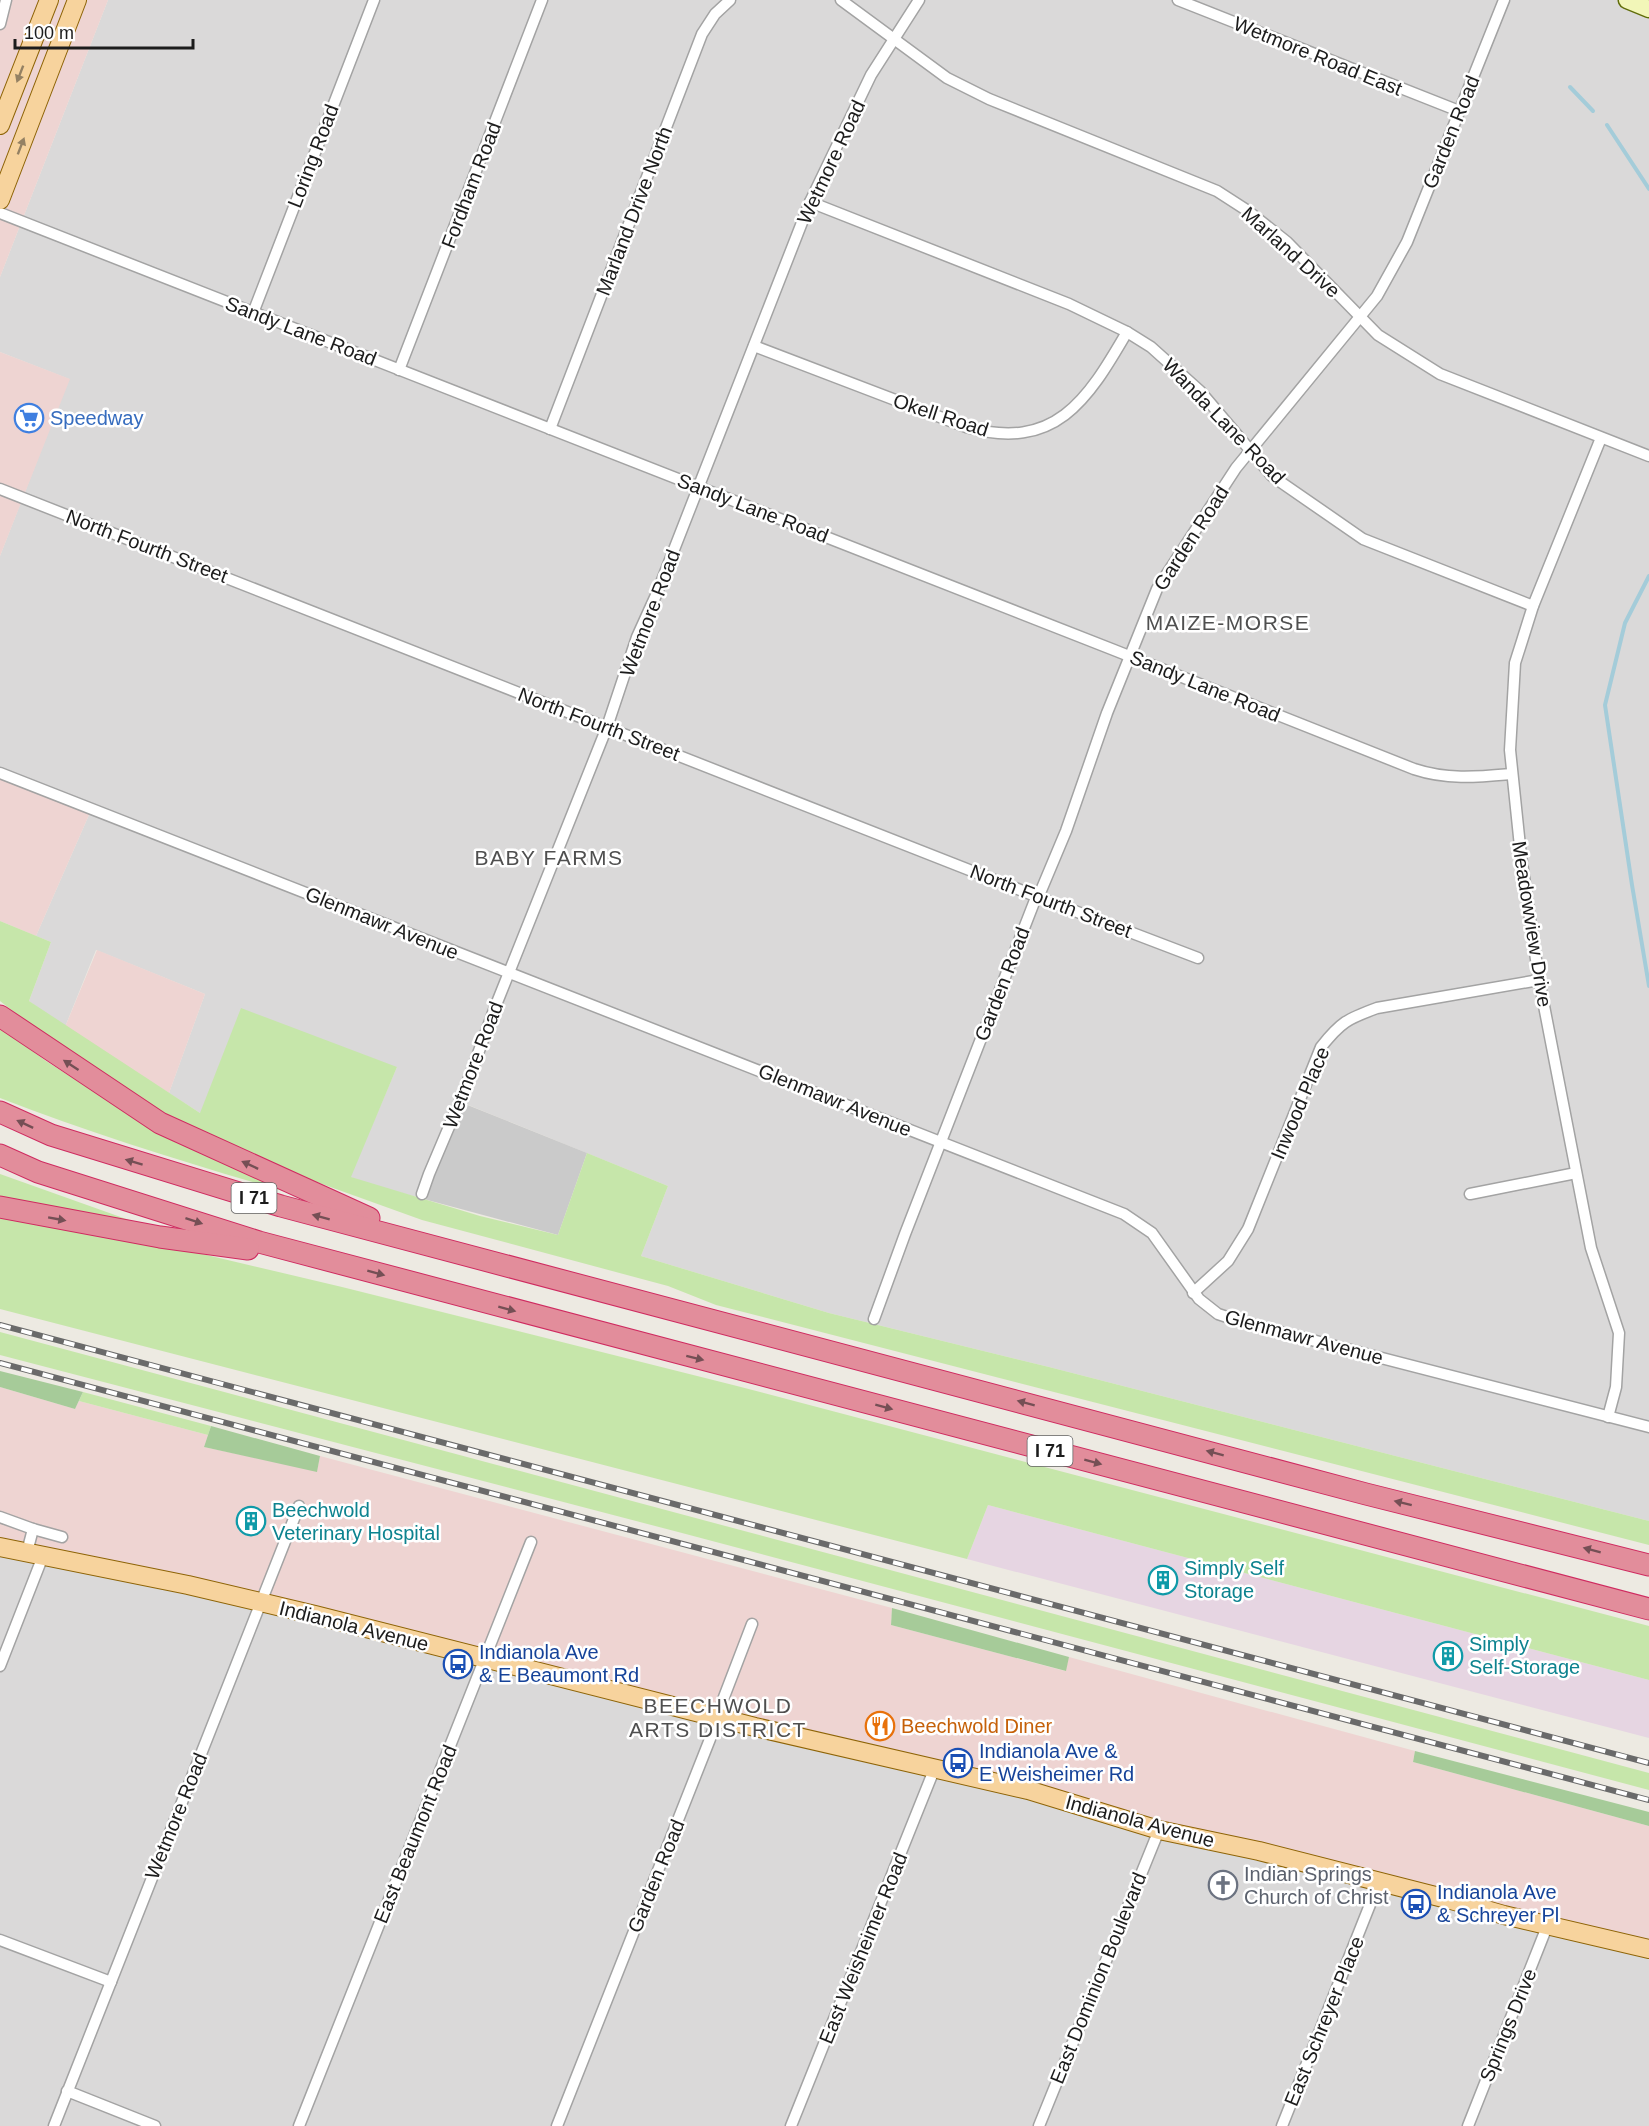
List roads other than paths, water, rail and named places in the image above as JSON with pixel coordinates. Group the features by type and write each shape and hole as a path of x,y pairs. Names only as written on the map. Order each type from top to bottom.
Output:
{"highway":[{"path":"0,1016 160,1123 347,1210 458,1254"},
{"name":"I 71","path":"0,1112 51,1135 94,1150 281,1206 1354,1491 1649,1565"},
{"name":"I 71","path":"0,1155 49,1175 259,1242 581,1329 1649,1609"},
{"path":"0,1208 160,1237 319,1258"}],"main road":[{"path":"0,125 49,0"},
{"path":"0,200 77,0"},
{"name":"Indianola Avenue","path":"0,1547 260,1602 718,1717 1028,1791 1159,1830 1259,1851 1515,1918 1649,1949"}],"street":[{"path":"0,24 6,0"},
{"name":"Loring Road","path":"253,313 374,0"},
{"name":"Fordham Road","path":"399,370 542,0"},
{"name":"Marland Drive North","path":"550,429 702,34 715,14 730,0"},
{"path":"841,0 894,39 919,0"},
{"name":"Wetmore Road East","path":"1178,0 1459,111"},
{"name":"Garden Road","path":"874,1319 940,1142 1066,831 1094,747 1156,589 1236,468 1377,296 1407,242 1504,0"},
{"path":"1627,0 1649,9"},
{"name":"Wetmore Road","path":"422,1194 607,727 637,637 657,593 810,202 871,75 894,39"},
{"name":"Marland Drive","path":"894,39 947,78 988,99 1217,191 1248,210 1287,242 1378,335 1440,374 1649,456"},
{"name":"Wanda Lane Road","path":"810,202 1070,304 1127,332 1151,347 1200,391 1272,476 1363,539 1533,606"},
{"name":"Sandy Lane Road","path":"0,213 1433,776 1465,779 1511,774"},
{"name":"Okell Road","path":"754,346 966,427 987,433 1014,435 1037,430 1063,417 1080,403 1099,379 1127,332"},
{"name":"Meadowview Drive","path":"1601,438 1533,606 1515,663 1510,750 1530,928 1539,980 1591,1248 1619,1333 1616,1387 1608,1417"},
{"name":"North Fourth Street","path":"0,489 1198,958"},
{"name":"Glenmawr Avenue","path":"0,772 1124,1214 1152,1233 1193,1293 1218,1314 1649,1427"},
{"name":"Inwood Place","path":"1193,1293 1228,1261 1248,1229 1321,1047 1337,1027 1354,1016 1377,1008 1539,980"},
{"path":"1470,1194 1576,1173"},
{"name":"Wetmore Road","path":"54,2126 299,1506"},
{"path":"0,1517 62,1537"},
{"path":"0,1666 35,1554 33,1529"},
{"name":"East Beaumont Road","path":"299,2126 531,1542"},
{"name":"Garden Road","path":"556,2126 718,1717 752,1624"},
{"name":"East Weisheimer Road","path":"792,2126 934,1770"},
{"name":"East Dominion Boulevard","path":"1039,2126 1159,1830"},
{"name":"East Schreyer Place","path":"1282,2126 1379,1882"},
{"name":"Springs Drive","path":"1468,2126 1548,1924"},
{"path":"0,1940 111,1982"},
{"path":"67,2091 155,2126"}],"waterway":[{"path":"1570,87 1593,111"},
{"path":"1607,125 1649,189"},
{"path":"1649,576 1625,623 1605,705 1649,986"}],"railway":[{"path":"0,1325 1649,1763"},
{"path":"0,1363 1649,1800"}],"place":[{"name":"Speedway","path":"29,418"},
{"name":"Beechwold Veterinary Hospital","path":"251,1521"},
{"name":"Simply Self Storage","path":"1163,1580"},
{"name":"Simply Self-Storage","path":"1448,1656"},
{"name":"Indianola Ave & E Beaumont Rd","path":"458,1664"},
{"name":"Beechwold Diner","path":"880,1726"},
{"name":"Indianola Ave & E Weisheimer Rd","path":"958,1763"},
{"name":"Indian Springs Church of Christ","path":"1223,1885"},
{"name":"Indianola Ave & Schreyer Pl","path":"1416,1904"}],"district":[{"name":"MAIZE-MORSE","path":"1228,622"},
{"name":"BABY FARMS","path":"549,857"},
{"name":"BEECHWOLD ARTS DISTRICT","path":"718,1717"}]}
